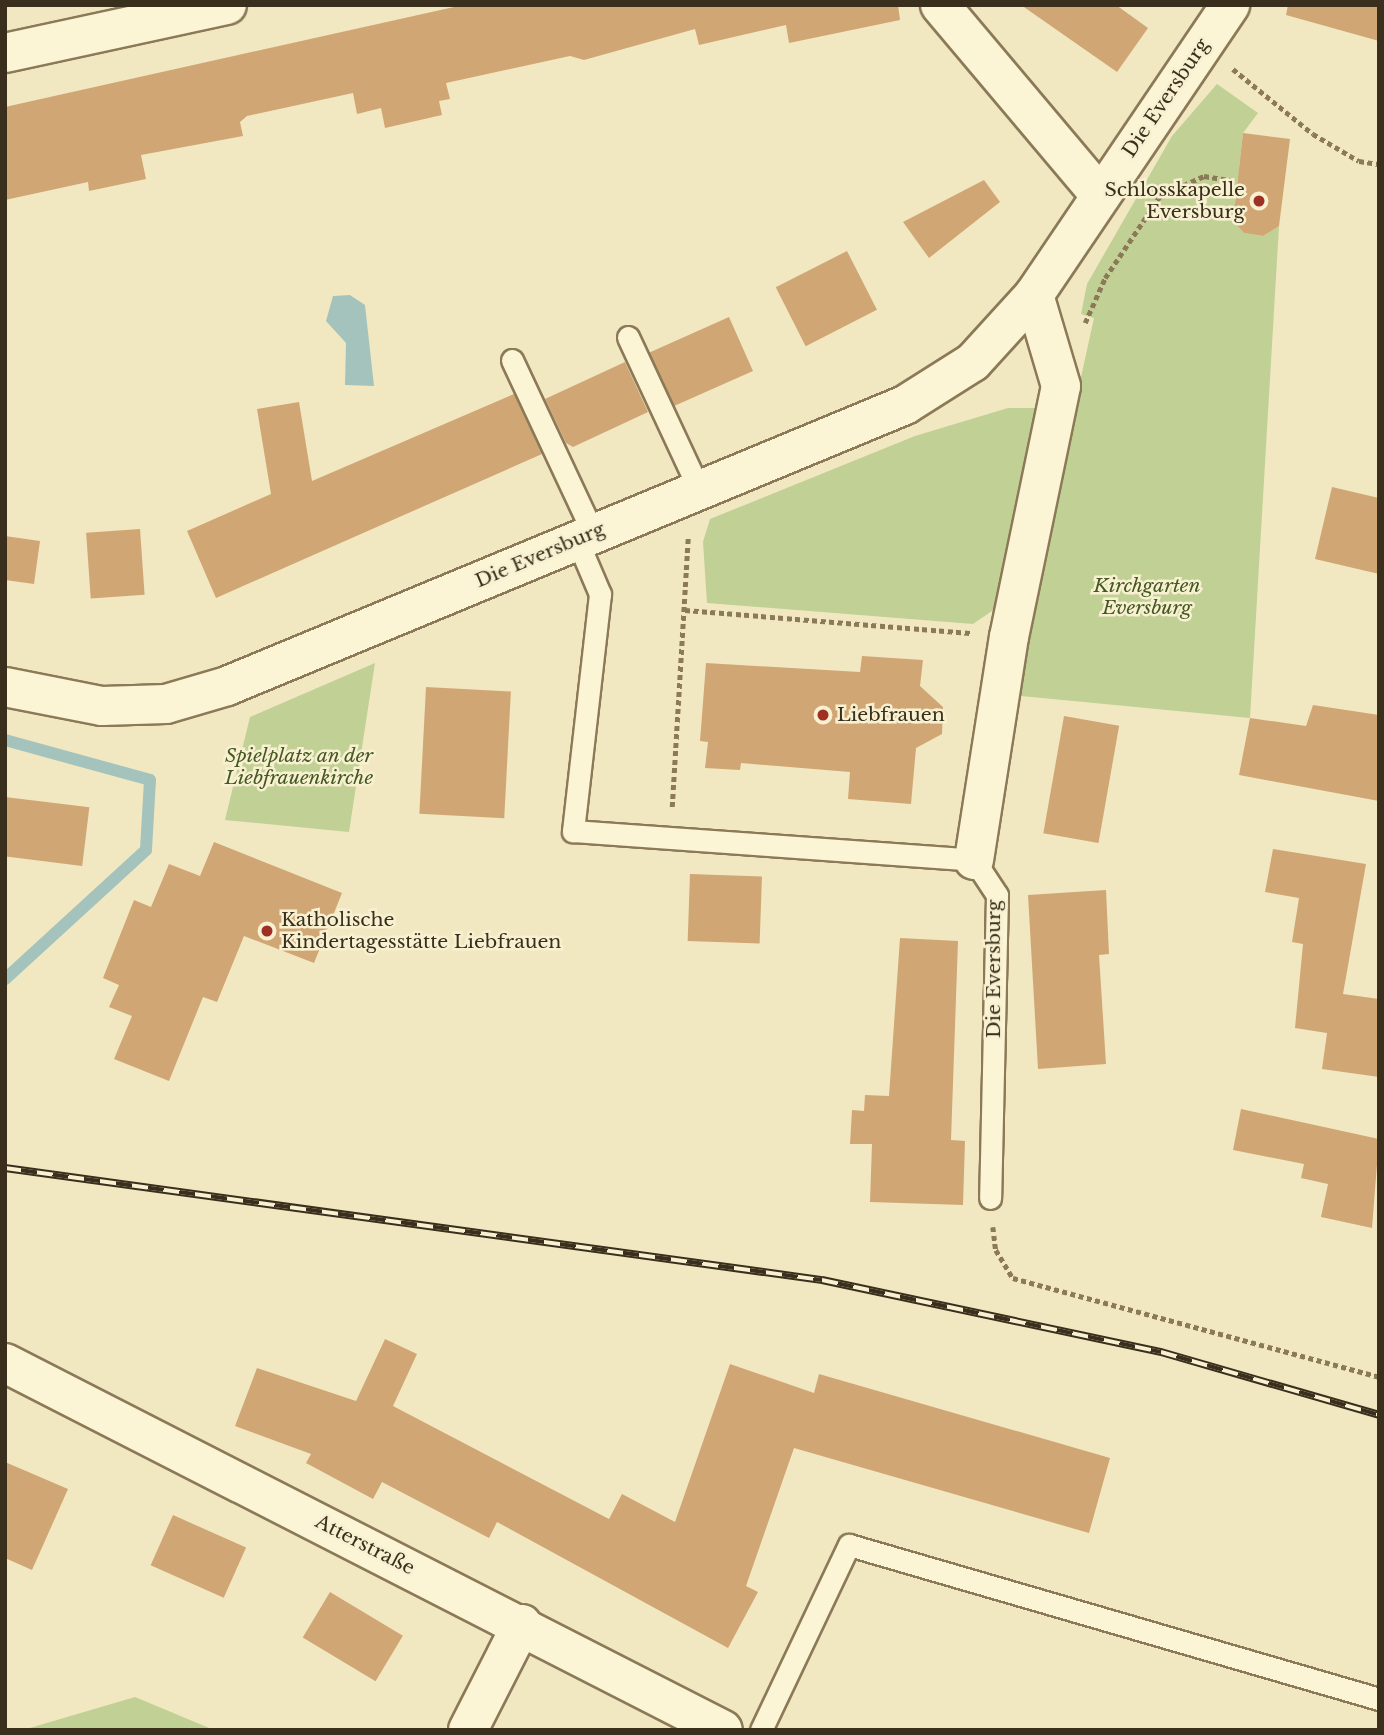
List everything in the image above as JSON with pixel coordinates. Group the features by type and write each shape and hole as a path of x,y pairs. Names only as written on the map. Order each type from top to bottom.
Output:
{"street":[{"path":"5,53 227,5"},
{"path":"940,5 1100,195"},
{"name":"Die Eversburg","path":"5,687 102,706 166,704 227,686 905,405 973,362 1034,295 1230,5"},
{"path":"974,860 1009,637 1061,386 1034,295"},
{"name":"Atterstraße","path":"5,1363 522,1624 723,1730"},
{"path":"468,1730 522,1624"}],"lane":[{"path":"628,337 694,492"},
{"path":"512,360 585,536 600,594 573,831 974,860"},
{"name":"Die Eversburg","path":"974,860 997,895 990,1198"},
{"path":"761,1730 849,1545 1379,1699"}],"path":[{"path":"1203,45 1313,134 1359,160 1379,164"},
{"path":"1061,386 1105,278 1160,196 1203,176 1237,181"},
{"path":"669,838 694,492"},
{"path":"685,610 1009,637"},
{"path":"990,1198 996,1250 1013,1278 1379,1377"}],"green space":[{"name":"Kirchgarten Eversburg","path":"1217,84 1258,113 1243,133 1233,221 1244,233 1263,236 1279,226 1250,718 1011,695 1094,318 1081,314 1087,284 1172,136"},
{"path":"1008,408 1037,408 1002,604 973,624 707,603 703,542 710,519 915,436"},
{"name":"Spielplatz an der Liebfrauenkirche","path":"375,663 349,832 225,820 250,717"},
{"path":"135,1697 214,1730 23,1730"}],"water":[{"path":"350,295 365,305 374,386 345,385 346,343 326,321 333,296"}],"building":[{"path":"463,5 898,5 900,20 789,43 786,25 699,45 695,29 584,60 570,56 446,83 450,99 439,101 442,115 385,128 381,108 357,114 353,93 247,116 240,122 243,136 141,155 146,179 89,191 88,182 5,200 5,107"},
{"path":"1021,5 1116,5 1148,28 1117,72"},
{"path":"1288,5 1379,5 1379,41 1286,15"},
{"name":"Schlosskapelle Eversburg","path":"1243,133 1290,139 1279,226 1263,236 1244,233 1233,221"},
{"path":"984,180 1000,202 929,258 903,222"},
{"path":"847,251 877,310 806,346 776,287"},
{"path":"729,317 753,371 674,406 650,352"},
{"path":"625,362 648,412 573,447 566,443 545,399"},
{"path":"514,394 542,454 216,598 187,531 271,494 257,409 299,402 312,481"},
{"path":"1332,487 1379,498 1379,574 1315,559"},
{"path":"140,529 145,595 91,599 86,533"},
{"path":"5,536 40,541 34,584 5,580"},
{"name":"Liebfrauen","path":"862,656 923,660 920,686 943,707 942,734 916,748 911,804 848,799 850,772 741,763 740,770 705,768 708,742 700,741 706,663 860,672"},
{"path":"426,687 511,691 504,818 419,814"},
{"path":"1313,705 1379,715 1379,801 1239,775 1250,718 1306,726"},
{"path":"1064,716 1119,726 1098,843 1043,833"},
{"path":"5,797 89,807 82,866 5,856"},
{"path":"214,842 342,893 314,963 244,936 217,1002 203,997 169,1081 114,1059 132,1016 109,1007 119,985 103,978 134,900 151,907 169,864 200,876"},
{"path":"1273,849 1366,864 1343,994 1379,999 1379,1077 1322,1069 1327,1033 1295,1028 1303,944 1292,942 1299,898 1265,892"},
{"path":"690,874 762,877 760,943 688,941"},
{"path":"1106,890 1109,954 1099,955 1106,1064 1038,1069 1028,895"},
{"path":"900,938 958,941 951,1140 965,1141 963,1205 870,1202 872,1144 850,1144 852,1110 864,1111 865,1095 889,1096"},
{"path":"1241,1109 1379,1139 1372,1228 1321,1217 1328,1184 1301,1178 1304,1164 1233,1150"},
{"path":"385,1339 417,1354 393,1406 609,1519 622,1494 675,1522 730,1364 814,1393 819,1374 1110,1458 1089,1533 794,1448 746,1586 758,1592 728,1648 497,1522 489,1538 382,1482 373,1499 306,1463 311,1454 235,1426 257,1368 356,1401"},
{"path":"5,1462 68,1489 32,1570 5,1558"},
{"path":"173,1515 246,1548 224,1598 151,1565"},
{"path":"330,1592 403,1636 376,1681 303,1637"}],"waterway":[{"path":"5,740 150,780 146,850 5,979"}],"railway":[{"path":"5,1168 822,1280 1161,1352 1379,1415"}],"place":[{"name":"Schlosskapelle Eversburg","path":"1259,201"},
{"name":"Liebfrauen","path":"823,715"},
{"name":"Katholische Kindertagesstätte Liebfrauen","path":"267,931"}]}
